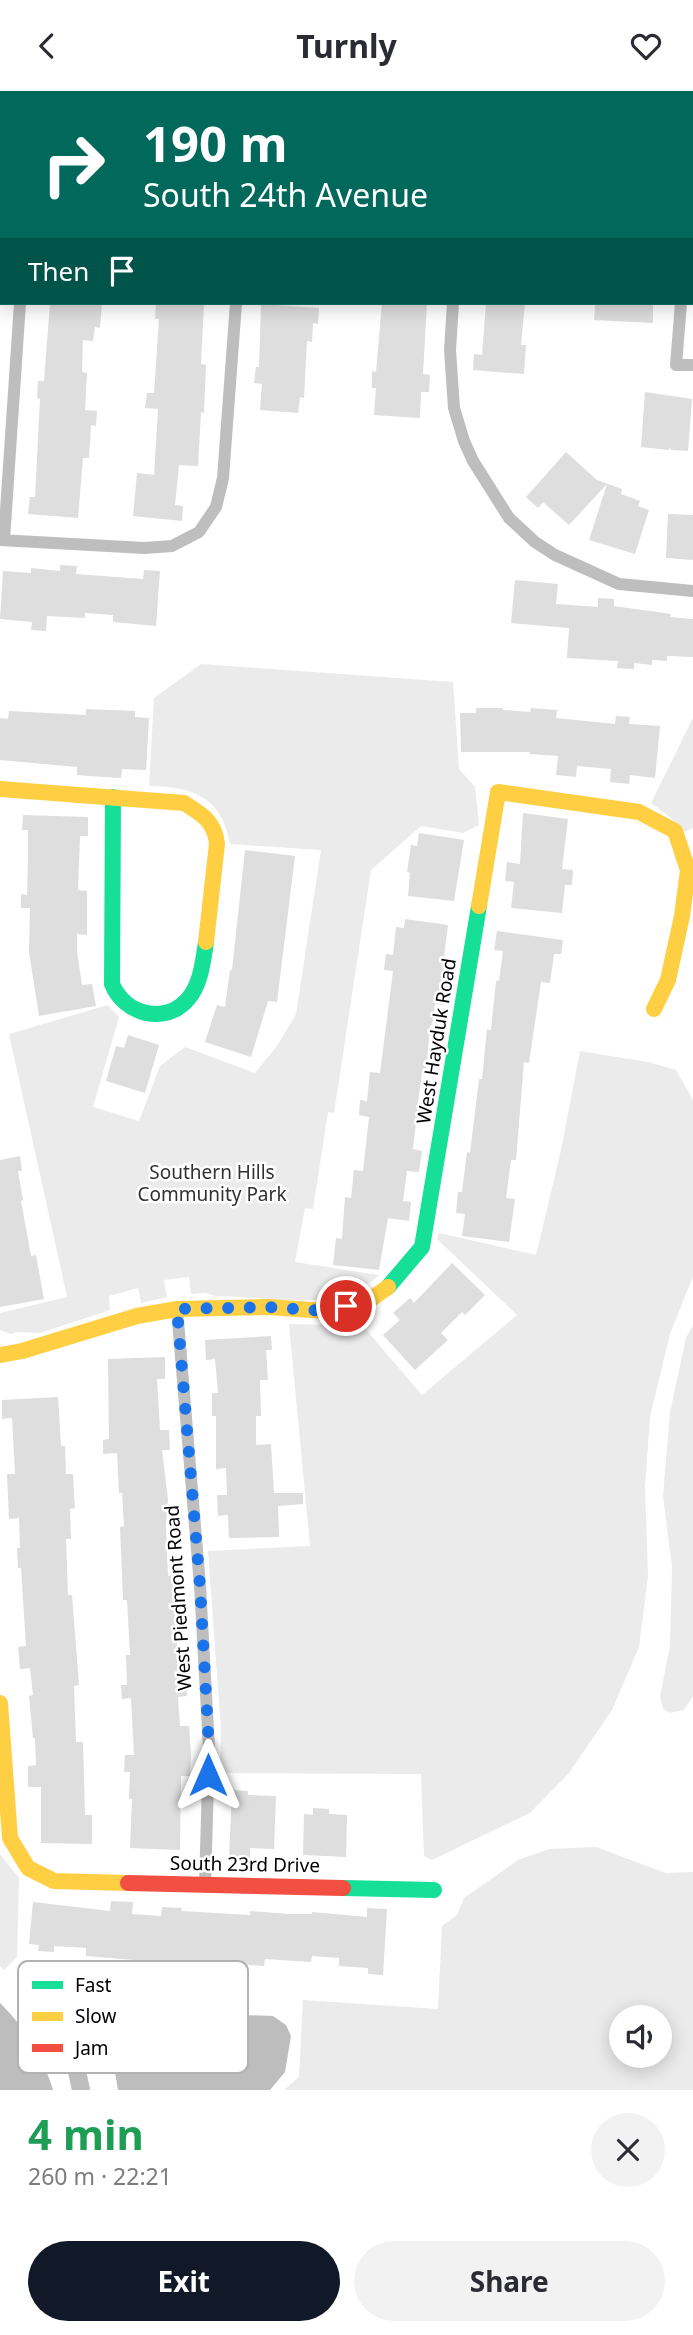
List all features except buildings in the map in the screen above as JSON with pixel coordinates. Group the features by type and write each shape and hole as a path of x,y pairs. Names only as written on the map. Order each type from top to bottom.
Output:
{"street":[{"path":"20,305 2,540 144,548 172,546 200,531 216,507 223,478 236,305"},
{"path":"453,305 450,350 454,408 473,461 509,518 555,555 619,584 693,591"},
{"path":"681,305 676,365 693,365"},
{"path":"0,789 113,797 184,803 206,816 216,833 217,844 200,979 189,999 168,1013 154,1014 129,1008 116,995 112,984 113,797"},
{"name":"West Hayduk Road","path":"177,1309 269,1307 325,1311 367,1302 392,1285 422,1247 498,792 639,812 675,831 688,870 682,916 668,980 654,1009"},
{"path":"0,1357 137,1316 177,1309"},
{"name":"West Piedmont Road","path":"177,1309 200,1586 209,1748 205,1885"},
{"name":"South 23rd Drive","path":"0,1703 10,1838 28,1868 54,1881 435,1890"}],"green space":[{"name":"Southern Hills Community Park","path":"201,664 453,682 459,769 475,787 479,825 463,833 421,826 371,870 334,1113 328,1112 313,1209 305,1208 295,1262 379,1275 362,1287 343,1295 302,1301 191,1294 189,1277 164,1280 167,1297 141,1303 138,1288 109,1296 110,1310 40,1333 11,1334 0,1330 0,1313 67,1297 9,1034 108,1005 119,1017 93,1107 139,1121 160,1066 185,1047 255,1073 277,1046 296,1014 321,850 230,844 220,815 203,797 179,789 149,786 154,698"},
{"path":"693,718 693,828 684,832 651,803"},
{"path":"580,1051 648,1062 676,1070 693,1100 693,1276 670,1334 650,1417 645,1487 648,1576 639,1647 612,1710 569,1773 530,1813 432,1860 424,1856 421,1774 220,1773 221,1729 208,1551 310,1546 289,1324 333,1325 356,1318 422,1395 517,1315 437,1239 439,1233 536,1255 561,1150"},
{"path":"693,1325 693,1696 684,1710 670,1713 663,1709 660,1696 670,1646 672,1567 663,1496 670,1412 686,1338"},
{"path":"596,1847 666,1873 693,1872 693,2090 284,2090 299,2077 303,2000 438,2009 442,1926 457,1915 464,1898 518,1860 549,1849"},
{"path":"0,1854 19,1878 17,1957 4,1970 0,1966"}],"shaded area":[{"path":"0,2003 18,2023 18,2073 47,2073 53,2090 0,2090"},
{"path":"248,2015 273,2016 286,2025 291,2036 285,2072 270,2090 118,2090 115,2073 248,2073"}],"waterway":[{"path":"77,2073 81,2090"}],"traffic: fast":[{"path":"113,797 112,984 118,994 126,1003 146,1013 157,1014 179,1007 196,986 206,942"},
{"path":"388,1287 422,1247 479,906"},
{"path":"343,1888 434,1890"}],"traffic: slow":[{"path":"0,789 184,803 196,811 214,830 217,844 206,942"},
{"path":"479,906 498,792 639,812 675,831 688,870 682,916 668,980 654,1009"},
{"path":"1,1355 137,1316 177,1309 269,1307 325,1311 367,1302 388,1287"},
{"path":"0,1703 10,1838 28,1868 54,1881 128,1883"}],"traffic: jam":[{"path":"128,1883 343,1888"}],"route":[{"path":"208,1775 209,1748 200,1586 177,1309 269,1307 325,1311 346,1306"}]}
